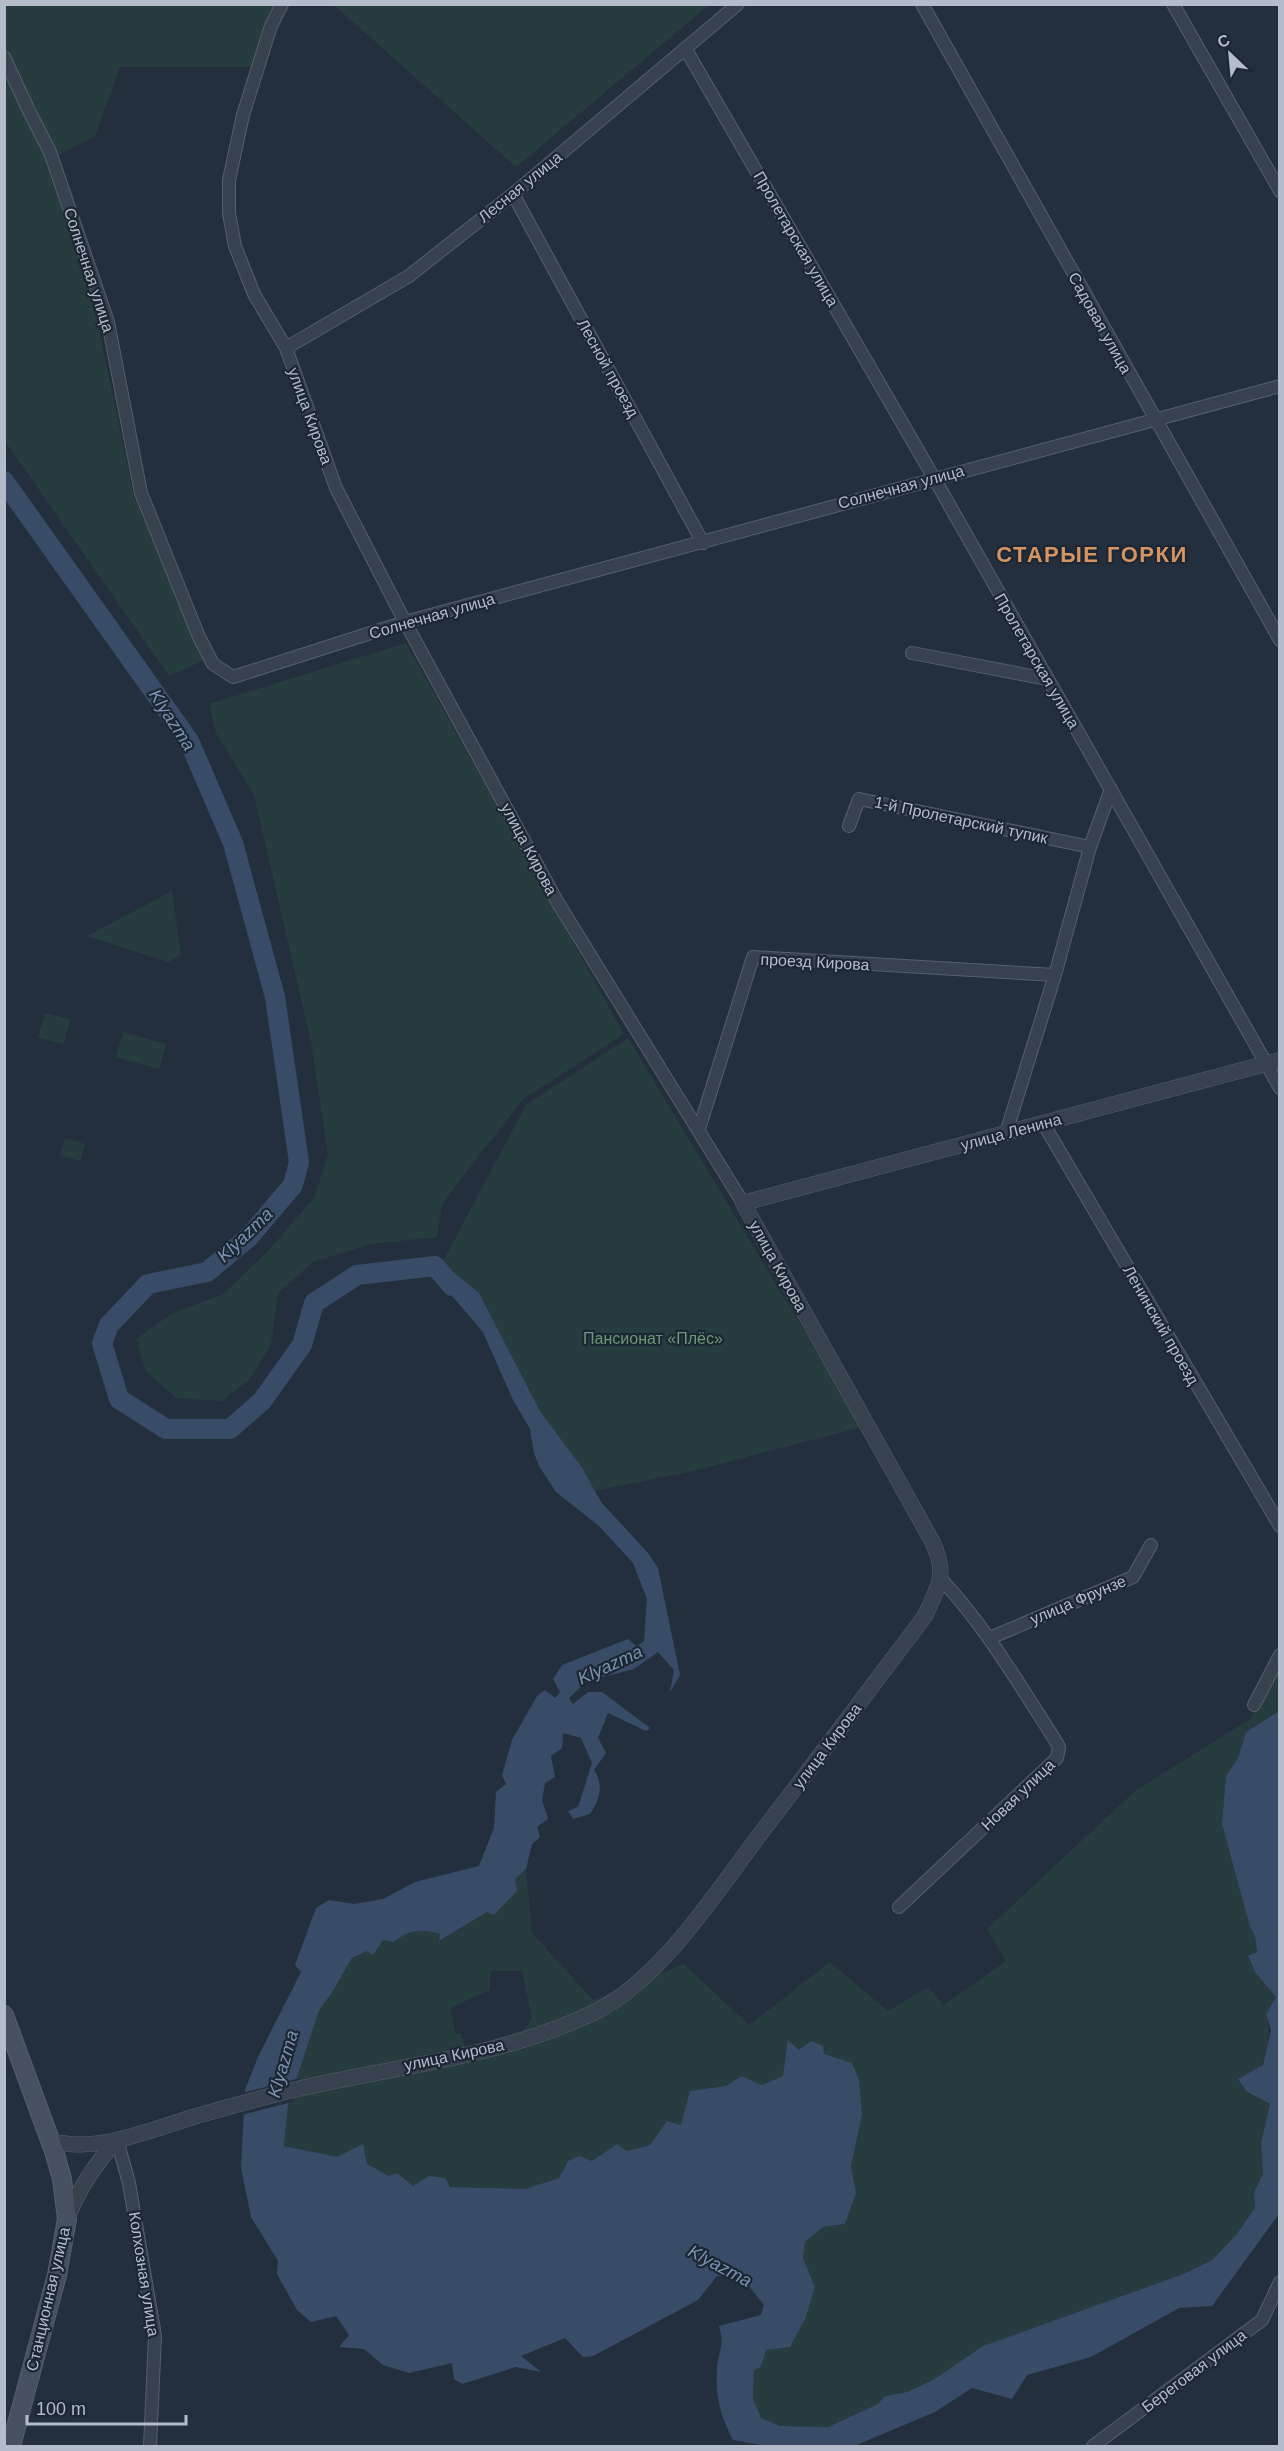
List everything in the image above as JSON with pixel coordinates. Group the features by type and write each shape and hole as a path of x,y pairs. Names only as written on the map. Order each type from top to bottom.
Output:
{"main road":[{"name":"Станционная улица","path":"4,2015 51,2141 62,2179 67,2218 57,2275 11,2446"}],"street":[{"name":"улица Кирова","path":"51,2141 80,2146 117,2140 218,2109 321,2083 466,2054 535,2036 599,2010 648,1976 696,1919 925,1616 941,1579 941,1559 932,1541 743,1203 558,903 405,622 336,488 286,348 254,294 235,246 229,213 229,180 243,115 271,26 282,4"},
{"name":"Лесная улица","path":"286,348 409,276 513,194 738,4"},
{"name":"Садовая улица","path":"922,4 1280,640"},
{"path":"1173,4 1280,191"},
{"name":"Пролетарская улица","path":"685,48 934,478 1047,679 1273,1062 1280,1088"},
{"name":"Солнечная улица","path":"4,57 28,111 50,152 108,322 141,493 199,637 213,664 233,677 405,622 1280,386"},
{"name":"Лесной проезд","path":"513,194 703,543"},
{"path":"912,653 1047,679"},
{"path":"1006,1133 1055,975 1090,847 1111,789"},
{"name":"1-й Пролетарский тупик","path":"849,826 859,799 1090,847"},
{"name":"проезд Кирова","path":"699,1129 753,957 1055,975"},
{"name":"улица Ленина","path":"743,1203 1273,1062"},
{"name":"Ленинский проезд","path":"1043,1123 1280,1526"},
{"name":"улица Фрунзе","path":"990,1638 1133,1577 1151,1545"},
{"name":"Новая улица","path":"899,1907 1057,1758 1059,1753 1055,1740 990,1638 969,1608 941,1579"},
{"path":"1254,1705 1280,1655"},
{"path":"67,2218 83,2183 117,2140"},
{"name":"Колхозная улица","path":"117,2140 129,2183 155,2336 150,2446"},
{"name":"Береговая улица","path":"1093,2446 1262,2320 1280,2282"}],"green space":[{"path":"4,5 278,5 252,67 120,67 95,136 48,161 88,277 134,497 205,660 169,676 5,441"},
{"path":"334,5 709,5 516,167"},
{"path":"406,643 624,1034 522,1100 442,1204 437,1237 371,1244 313,1262 278,1293 271,1345 249,1380 221,1401 177,1398 146,1372 136,1339 174,1312 222,1295 267,1252 314,1198 328,1155 311,1042 254,795 216,733 209,704"},
{"path":"172,891 181,955 168,962 87,936"},
{"path":"45,1013 70,1019 64,1044 38,1038"},
{"path":"123,1032 166,1044 159,1069 116,1057"},
{"name":"Пансионат «Плёс»","path":"628,1038 862,1427 693,1471 595,1491 583,1469 540,1411 479,1293 442,1263 526,1105"},
{"path":"65,1138 85,1144 80,1161 60,1155"},
{"path":"1279,1662 1279,1711 1246,1732 1238,1758 1226,1776 1222,1824 1250,1927 1255,1936 1257,1952 1248,1957 1255,1972 1276,1997 1266,2014 1269,2035 1265,2055 1247,2093 1270,2104 1261,2143 1263,2175 1254,2192 1255,2208 1236,2235 1212,2260 1186,2273 983,2346 933,2380 907,2392 885,2396 879,2404 828,2427 781,2426 761,2418 753,2399 754,2369 761,2367 765,2350 815,2287 803,2258 805,2242 823,2227 845,2224 856,2193 851,2166 862,2115 783,2076 762,2085 741,2076 726,2086 691,2091 681,2125 667,2121 650,2145 627,2151 617,2145 592,2161 579,2157 568,2161 559,2178 525,2189 413,2186 397,2173 389,2176 367,2164 284,2146 288,2105 319,2010 352,1958 383,1940 394,1942 415,1931 440,1934 440,1941 487,1912 514,1879 526,1869 532,1933 593,2000 684,1964 749,2025 830,1962 888,2011 928,1987 944,2005 1006,1961 987,1929 1135,1791 1250,1719","holes":["490,1971 522,1971 532,2018 524,2030 465,2048 461,2033 456,2034 450,2008 490,1990"]}],"water":[{"path":"442,1263 479,1293 540,1411 583,1469 601,1502 648,1553 658,1568 680,1675 670,1692 674,1670 658,1652 634,1669 587,1681 569,1698 573,1704 588,1692 602,1692 650,1728 646,1731 608,1713 598,1738 606,1753 594,1770 599,1781 600,1792 590,1814 573,1819 568,1811 578,1807 592,1763 581,1738 563,1733 562,1748 551,1756 555,1777 545,1783 542,1800 548,1819 537,1827 540,1837 532,1844 526,1869 515,1879 517,1891 494,1915 487,1912 439,1941 440,1934 415,1931 394,1942 383,1940 373,1955 367,1951 352,1958 319,2010 288,2105 284,2146 337,2157 363,2144 367,2164 389,2176 397,2173 413,2186 429,2176 445,2178 450,2187 525,2189 559,2178 568,2161 579,2156 592,2161 617,2144 627,2151 650,2145 667,2121 681,2125 690,2091 726,2086 741,2076 762,2085 783,2076 788,2040 799,2050 811,2041 823,2046 824,2054 852,2063 859,2080 862,2115 851,2166 856,2193 845,2224 823,2227 805,2242 803,2258 815,2287 805,2319 790,2347 766,2350 761,2367 754,2370 753,2399 761,2418 781,2426 828,2427 878,2404 885,2396 907,2392 933,2380 983,2346 1186,2273 1212,2260 1236,2235 1255,2208 1254,2192 1263,2174 1261,2143 1270,2104 1247,2092 1238,2079 1263,2065 1271,2030 1266,2014 1276,1997 1255,1972 1248,1956 1257,1952 1255,1936 1250,1927 1222,1824 1226,1776 1238,1758 1246,1732 1279,1711 1279,2214 1212,2306 1179,2308 1091,2357 1027,2375 1012,2399 972,2388 935,2412 854,2446 766,2446 733,2440 718,2396 717,2367 722,2343 719,2326 761,2315 764,2305 743,2279 717,2276 698,2300 593,2356 583,2357 565,2338 521,2356 541,2372 516,2367 462,2384 454,2379 452,2363 409,2373 383,2365 364,2349 339,2347 349,2335 336,2316 311,2322 297,2310 277,2274 278,2261 251,2217 241,2168 245,2090 258,2057 301,1972 295,1965 316,1908 329,1900 354,1904 383,1899 415,1882 479,1866 494,1828 496,1792 506,1784 502,1775 512,1740 537,1696 545,1690 555,1698 560,1692 553,1679 562,1665 628,1639 637,1647 644,1641 647,1599 633,1563 599,1526 556,1492 539,1466 530,1429 512,1398 483,1332 429,1269"}],"pier":[{"path":"300,2078 292,2102 241,2115 242,2093"}],"waterway":[{"name":"Klyazma","path":"4,481 189,741 233,843 275,997 299,1162 293,1185 249,1237 207,1272 148,1284 109,1325 102,1343 119,1399 166,1429 230,1429 262,1401 302,1345 314,1303 357,1275 435,1266 452,1286"}],"district":[{"name":"СТАРЫЕ ГОРКИ","path":"1092,554"}]}
